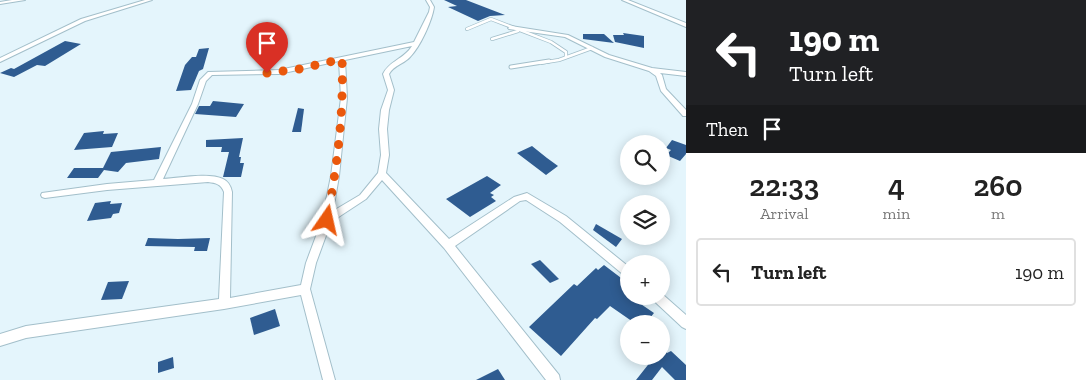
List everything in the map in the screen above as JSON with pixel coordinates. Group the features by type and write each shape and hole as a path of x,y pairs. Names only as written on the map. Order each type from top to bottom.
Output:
{"street":[{"path":"0,3 22,0"},
{"path":"0,60 91,16 150,0"},
{"path":"327,220 363,197 382,174 385,155 384,120 390,90 386,74 389,67 407,57 431,12 432,8 428,0"},
{"path":"624,0 686,25"},
{"path":"511,28 566,36 607,56 651,70 686,74"},
{"path":"156,183 206,76 215,72 279,72 414,44"},
{"path":"329,380 305,289 311,263 327,220 335,176 344,98 342,59"},
{"path":"651,70 659,75 663,90 686,114"},
{"path":"382,174 448,245 554,380"},
{"path":"45,195 156,183 208,179 220,181 226,186 228,204 224,304"},
{"path":"448,245 517,199 527,196 563,219 620,266"},
{"path":"0,340 26,332 224,304 305,289"},
{"path":"667,305 686,323"}],"lane":[{"path":"468,29 489,19 551,42 566,52 566,57"},
{"path":"492,39 519,31"},
{"path":"511,67 566,57 592,48"}],"building":[{"path":"444,0 466,0 505,15 490,16 478,21 448,7 457,6"},
{"path":"623,33 644,36 644,48 615,42 613,35 624,35"},
{"path":"583,34 604,34 614,43 583,39"},
{"path":"65,41 81,44 45,66 37,65 14,77 0,73 11,68 14,69"},
{"path":"209,48 203,69 199,71 191,90 176,91 185,65 192,57 196,57 199,49"},
{"path":"213,101 244,104 236,117 195,114 199,106 210,106"},
{"path":"298,108 304,109 301,132 292,132"},
{"path":"104,131 103,134 118,133 112,147 74,150 84,133"},
{"path":"243,138 239,157 241,157 240,163 244,163 241,177 223,177 229,152 221,152 222,147 206,147 206,140"},
{"path":"672,140 686,145 686,154 680,161 670,157 670,143"},
{"path":"532,146 558,166 546,175 517,153"},
{"path":"161,147 159,159 126,163 118,172 104,170 98,178 67,178 74,168 103,168 111,152"},
{"path":"487,176 501,185 490,193 494,195 491,197 496,201 470,217 446,199"},
{"path":"111,201 110,204 122,203 119,213 113,214 111,218 87,221 95,203"},
{"path":"596,224 620,238 620,242 616,247 593,230"},
{"path":"148,238 210,238 207,251 194,251 195,247 145,246"},
{"path":"540,260 559,279 550,283 531,264"},
{"path":"604,265 620,277 620,305 642,305 654,313 652,315 623,315 610,306 597,319 595,318 561,356 529,327 574,284 577,286 596,268 598,270"},
{"path":"129,281 122,299 101,300 108,282"},
{"path":"275,309 280,326 254,335 250,318"},
{"path":"671,351 686,365 686,380 675,380 662,367 652,380 636,380 648,365 670,365"},
{"path":"173,357 174,368 158,373 158,362"},
{"path":"498,369 505,380 476,380"}],"route":[{"path":"267,73 299,69 342,59 344,98 335,176 327,220"}]}
